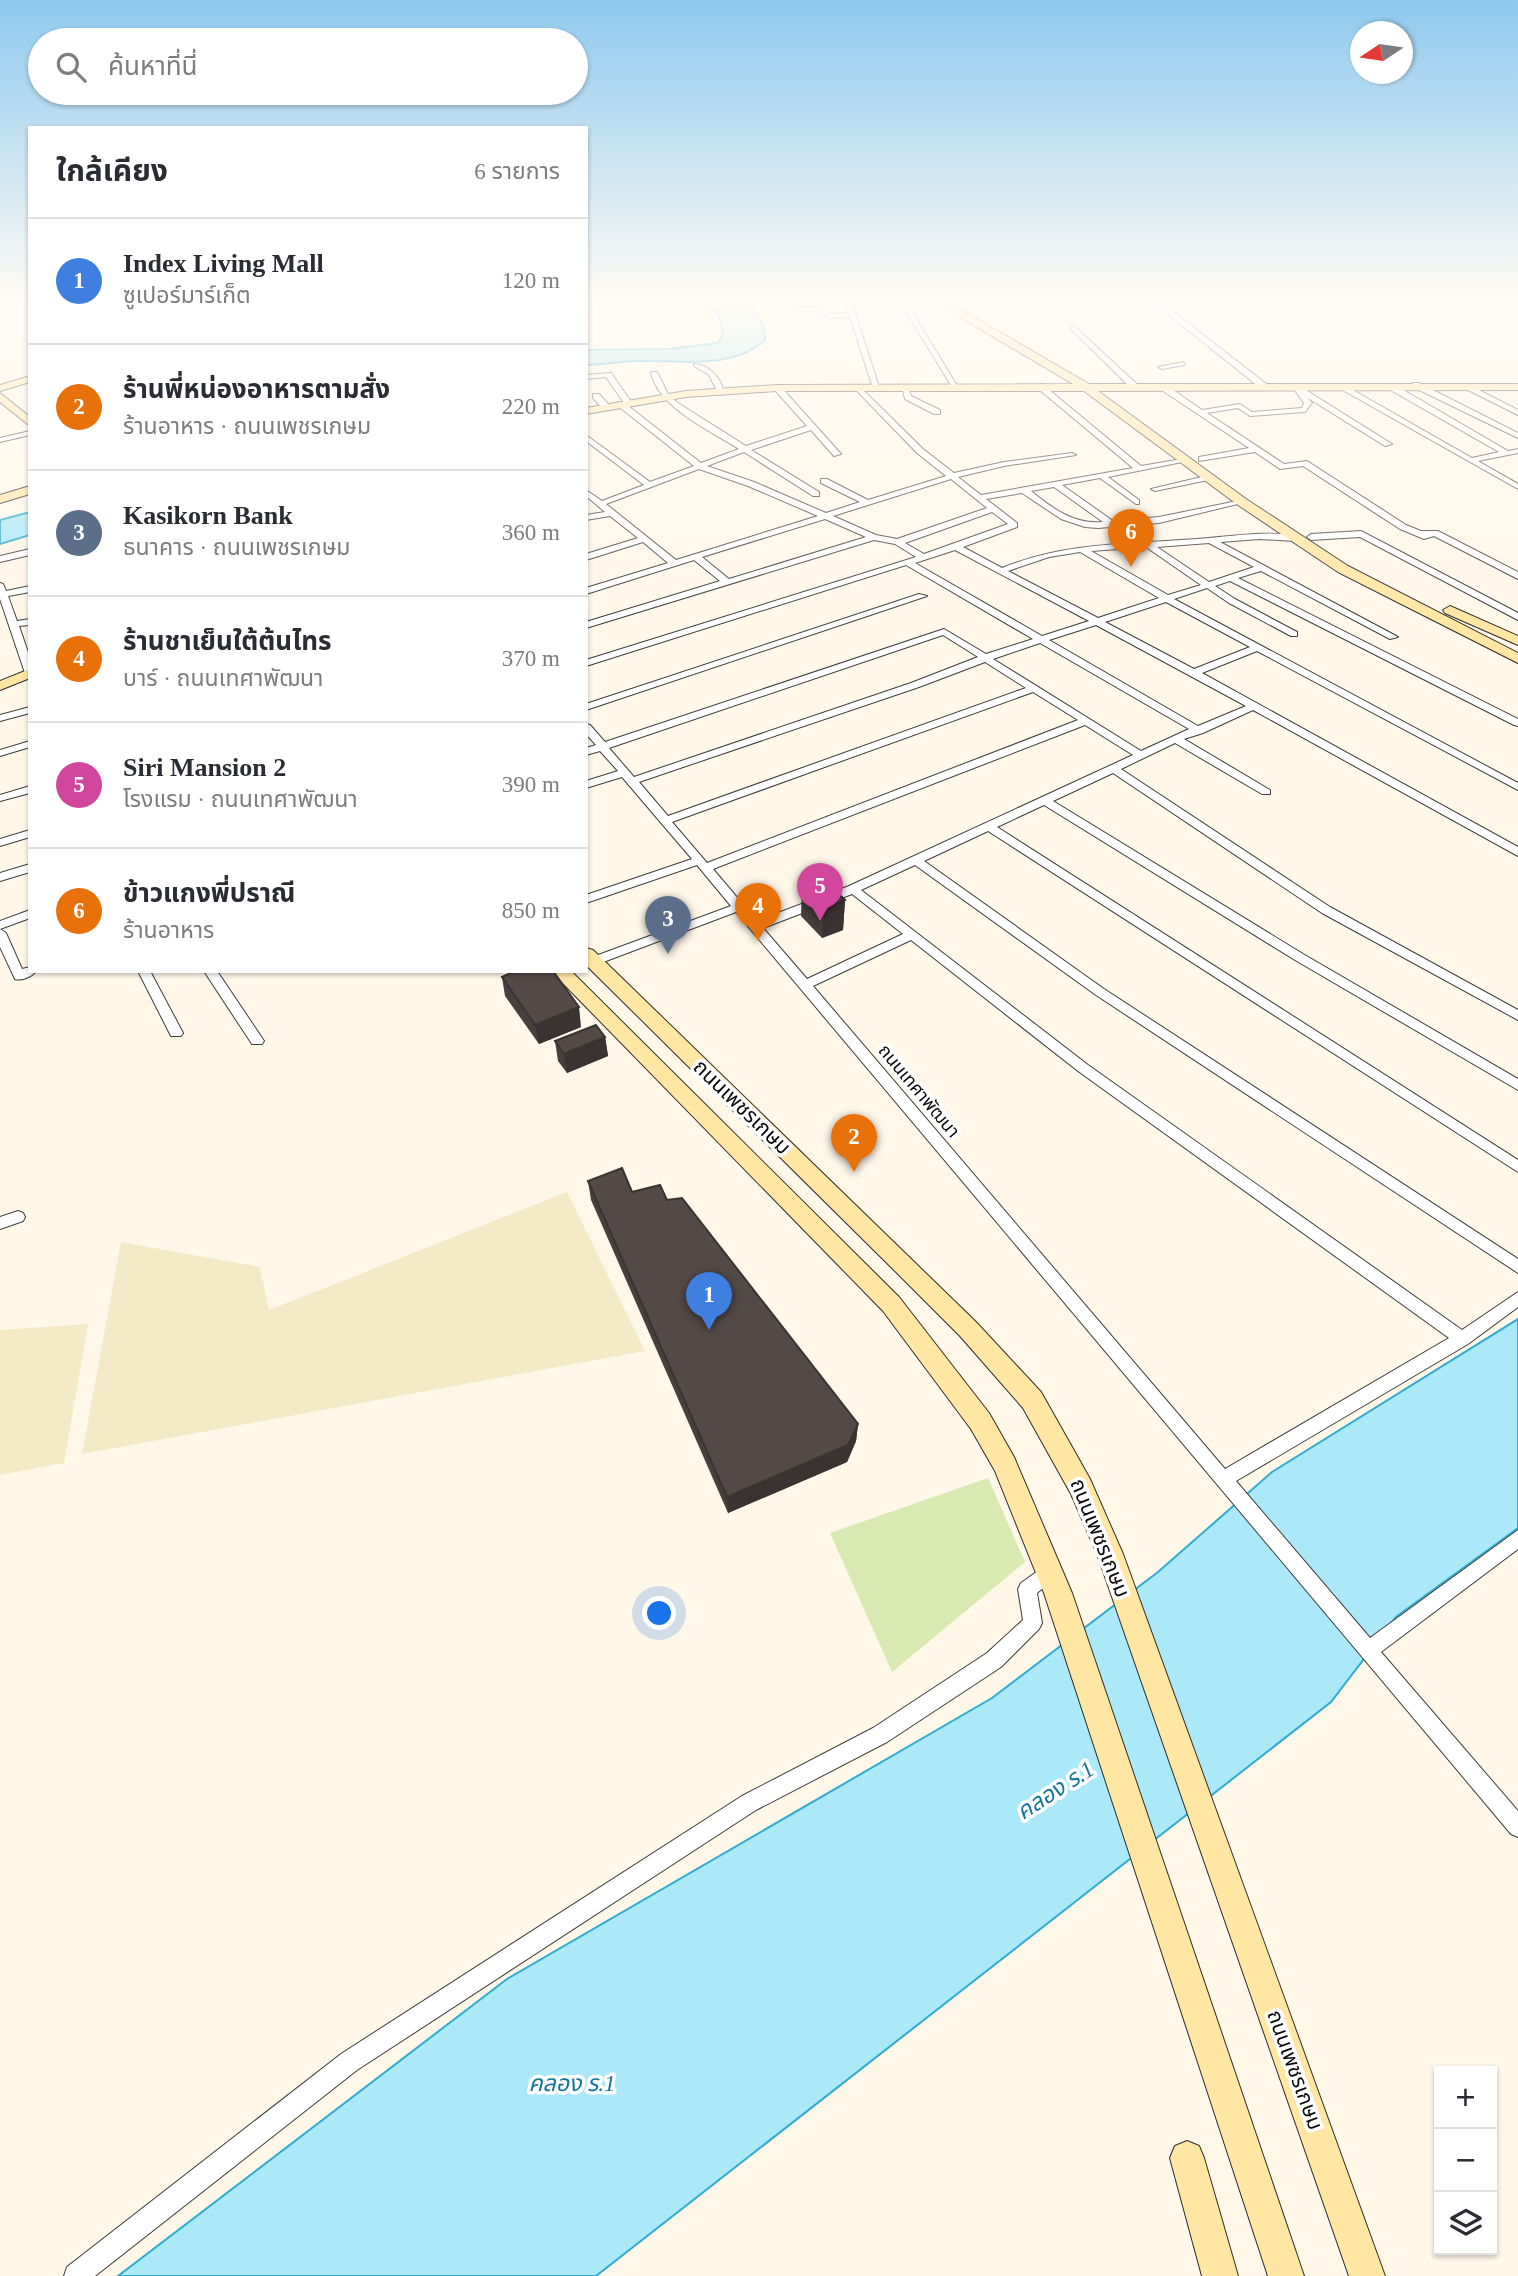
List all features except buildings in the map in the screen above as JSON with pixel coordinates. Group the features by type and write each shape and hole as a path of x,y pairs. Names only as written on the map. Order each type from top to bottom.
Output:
{"main road":[{"path":"11,406 28,421"},
{"path":"588,411 611,406"},
{"path":"1116,406 1242,502 1295,538 1518,659"},
{"path":"1120,406 1202,459 1311,537 1465,641 1518,668"},
{"path":"0,499 28,491"},
{"path":"1386,587 1518,641"},
{"path":"1386,587 1518,649"},
{"path":"0,686 28,674"},
{"name":"ถนนเพชรเกษม","path":"590,957 909,1270 1032,1400 1082,1487 1110,1553 1367,2276"},
{"name":"ถนนเพชรเกษม","path":"562,973 891,1304 980,1421 1005,1465 1054,1582 1286,2276"},
{"path":"634,1046 664,1031"},
{"path":"1187,2158 1220,2276"}],"street":[{"path":"627,406 701,467 751,484 874,537 898,542 922,557"},
{"path":"679,406 740,449 816,494"},
{"path":"793,406 837,454"},
{"path":"588,662 956,547 1014,525 920,451 877,406"},
{"path":"926,406 937,412"},
{"path":"1063,406 1139,469"},
{"path":"1191,406 1283,467 1304,463 1403,527 1422,535 1435,533 1518,576"},
{"path":"1200,412 1239,406"},
{"path":"1240,406 1250,414 1305,410 1307,406"},
{"path":"1327,406 1388,444"},
{"path":"1377,406 1518,487"},
{"path":"1425,406 1508,454"},
{"path":"1458,406 1518,436"},
{"path":"600,504 701,467 740,449 811,427"},
{"path":"0,440 28,433"},
{"path":"588,439 650,486"},
{"path":"1202,459 1256,449"},
{"path":"1471,460 1518,451"},
{"path":"588,591 953,477 1004,464 1072,455"},
{"path":"980,498 1188,460"},
{"path":"1102,476 1136,502"},
{"path":"1155,489 1210,477"},
{"path":"824,481 868,503"},
{"path":"1055,484 1111,524"},
{"path":"1024,490 1062,519 1087,526 1159,520 1242,502"},
{"path":"588,494 674,564"},
{"path":"898,542 992,509"},
{"path":"1360,514 1378,511"},
{"path":"588,518 612,513"},
{"path":"1311,537 1361,534 1518,617"},
{"path":"1001,571 1042,555 1083,550 1279,536 1295,538"},
{"path":"588,624 874,537"},
{"path":"588,556 645,539"},
{"path":"1210,541 1393,637"},
{"path":"1148,545 1208,586 1294,634"},
{"path":"956,547 1194,673 1251,707 1518,852"},
{"path":"1083,550 1167,599 1518,787"},
{"path":"0,559 28,552"},
{"path":"696,557 726,582"},
{"path":"907,562 1199,731"},
{"path":"588,785 628,777 915,685 985,658 1261,568"},
{"path":"1233,579 1518,723"},
{"path":"28,589 1,590 28,667"},
{"path":"588,706 922,596"},
{"path":"13,624 28,622"},
{"path":"588,751 944,632 1139,754"},
{"path":"1194,673 1259,647"},
{"path":"667,820 1034,688"},
{"path":"756,926 853,889 1114,769 1139,754 1178,740 1251,707"},
{"path":"0,718 28,711"},
{"path":"588,898 704,863 1086,721"},
{"name":"ถนนเทศาพัฒนา","path":"588,729 704,863 804,985 1518,1827"},
{"path":"1178,740 1266,792"},
{"path":"0,752 28,745"},
{"path":"1114,769 1326,910 1518,1016"},
{"path":"0,798 28,790"},
{"path":"1045,801 1298,957 1518,1085"},
{"path":"989,827 1518,1167"},
{"path":"0,843 28,834"},
{"path":"915,860 1100,992 1518,1267"},
{"path":"0,877 28,869"},
{"path":"853,889 1083,1068 1462,1339"},
{"path":"590,957 739,907"},
{"path":"0,925 28,915"},
{"path":"0,933 19,976 28,972"},
{"path":"804,985 911,935"},
{"path":"145,973 176,1033"},
{"path":"211,973 257,1041"},
{"path":"0,1223 18,1217"},
{"path":"1222,1480 1462,1339 1518,1297"},
{"path":"1367,1650 1518,1538"},
{"path":"76,2276 349,2062 749,1803 880,1735 994,1660 1033,1623 1027,1589 1054,1582"}],"shaded area":[{"path":"567,1192 645,1351 82,1454 121,1242 260,1267 269,1310"},
{"path":"88,1324 64,1463 0,1475 0,1330"}],"green space":[{"path":"988,1478 1025,1562 892,1672 830,1533"}],"water":[{"path":"28,513 28,536 0,544 0,520"},
{"name":"คลอง ร.1","path":"1518,1319 1518,1528 1396,1617 1331,1702 596,2276 118,2276 507,1979 992,1698 1158,1572 1272,1472"}],"place":[{"name":"ข้าวแกงพี่ปราณี","path":"1131,567"},
{"name":"Siri Mansion 2","path":"820,921"},
{"name":"ร้านชาเย็นใต้ต้นไทร","path":"758,941"},
{"name":"Kasikorn Bank","path":"668,954"},
{"name":"ร้านพี่หน่องอาหารตามสั่ง","path":"854,1172"},
{"name":"Index Living Mall","path":"709,1330"}]}
